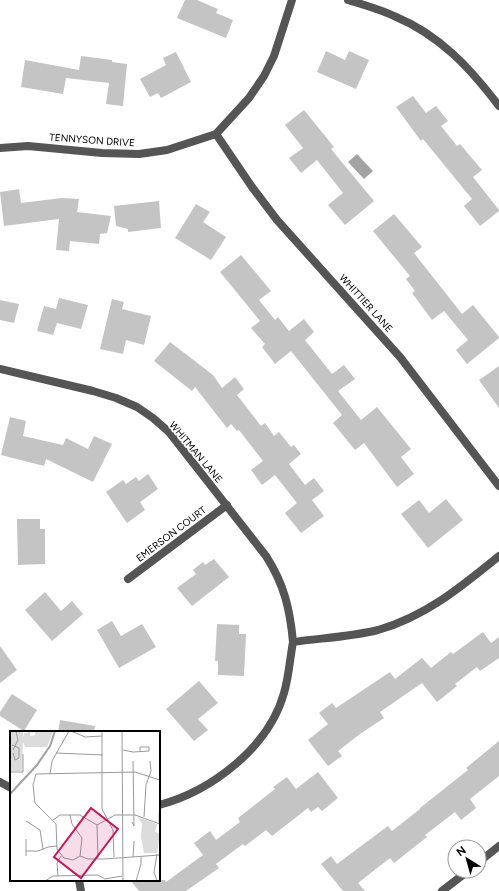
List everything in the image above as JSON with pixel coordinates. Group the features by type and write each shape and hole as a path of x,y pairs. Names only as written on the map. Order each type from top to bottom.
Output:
{"street":[{"name":"TENNYSON DRIVE","path":"0,148 28,146 102,153 139,154 167,150 216,134 249,98 264,76 274,56 292,0"},
{"path":"348,0 395,16 426,32 452,52 464,64 499,106"},
{"name":"WHITTIER LANE","path":"216,134 252,187 277,220 400,357 499,486"},
{"name":"WHITMAN LANE","path":"0,369 93,390 116,398 153,418 177,440 266,556 273,566 283,589 288,603 293,642 284,692 275,714 261,738 250,751 223,774 195,791 160,805"},
{"name":"EMERSON COURT","path":"128,579 227,505"},
{"path":"293,642 353,635 378,630 399,622 422,612 439,602 499,556"},
{"path":"0,782 10,787"},
{"path":"487,856 499,846"},
{"path":"442,891 458,879"},
{"path":"79,881 81,891"}],"shaded area":[{"path":"357,154 373,171 364,179 348,162"}],"building":[{"path":"185,0 197,0 218,9 216,13 233,20 226,38 177,18"},
{"path":"326,51 345,60 349,51 369,60 356,89 317,72"},
{"path":"176,52 191,82 161,98 158,93 150,97 140,79 166,65 163,58"},
{"path":"81,56 112,60 112,62 127,64 123,106 106,104 109,83 66,78 63,94 21,87 25,60 79,70"},
{"path":"413,96 426,113 436,106 448,121 441,126 457,146 460,144 482,170 473,177 499,211 480,226 464,206 472,199 423,139 421,141 396,107"},
{"path":"304,110 334,147 331,149 374,201 345,225 328,205 343,193 317,160 301,173 289,158 303,148 285,125"},
{"path":"19,189 21,203 62,198 79,199 77,212 111,216 107,233 100,234 99,244 70,241 69,251 56,250 59,219 4,226 0,192"},
{"path":"159,201 161,228 128,232 128,229 116,226 114,206"},
{"path":"196,204 210,212 203,222 226,237 211,260 175,238"},
{"path":"394,214 422,247 414,253 462,314 473,305 499,337 467,364 456,350 468,340 444,311 432,320 412,293 415,291 406,279 410,276 373,231"},
{"path":"241,255 271,291 259,300 275,320 278,317 289,331 304,319 314,332 305,340 332,374 344,365 355,379 338,391 361,420 377,407 411,449 401,457 414,474 397,487 364,443 355,450 333,423 342,415 291,351 275,364 262,347 265,344 251,328 260,321 220,272"},
{"path":"59,298 88,305 81,329 57,323 53,335 37,331 44,306 56,309"},
{"path":"112,299 124,302 122,309 151,316 144,345 126,340 123,354 100,349"},
{"path":"0,300 19,304 14,323 0,320"},
{"path":"170,342 213,375 222,388 235,377 244,389 237,395 261,426 265,423 274,436 279,432 291,447 294,445 301,454 289,464 305,485 314,478 324,491 312,500 324,516 301,533 285,513 297,503 275,475 262,485 251,470 263,461 239,430 237,431 231,424 227,428 195,387 192,391 154,361"},
{"path":"499,366 499,408 479,380"},
{"path":"10,417 26,421 23,436 63,445 66,438 88,449 94,436 112,444 93,482 46,459 44,466 1,455"},
{"path":"148,474 158,489 140,502 145,510 127,523 106,492 123,480 126,484 136,477 139,481"},
{"path":"446,499 463,520 428,548 401,514 419,500 429,513"},
{"path":"17,519 40,519 40,529 45,529 45,564 18,565"},
{"path":"214,559 229,577 192,606 177,588 196,574 193,570 203,562 205,565"},
{"path":"45,592 61,611 72,601 83,614 52,641 25,610"},
{"path":"112,621 121,636 142,624 156,647 119,668 97,630"},
{"path":"217,624 239,625 239,634 246,634 244,676 218,675 218,661 215,661"},
{"path":"483,632 491,643 499,637 499,658 480,671 477,667 455,684 457,686 437,702 422,683 380,712 384,718 338,751 342,756 328,766 308,740 328,724 319,713 332,703 336,708 390,672 395,679 422,658 431,668 451,652 453,654"},
{"path":"0,646 17,670 0,683"},
{"path":"199,681 218,703 198,719 208,730 194,741 166,709"},
{"path":"12,694 37,710 24,731 0,716 0,712"},
{"path":"60,720 95,726 94,731 58,731"},
{"path":"499,741 499,776 470,799 476,808 461,820 455,812 425,835 427,837 394,863 390,858 358,883 365,891 343,891 321,864 331,856 337,864 388,826 392,831 468,770 466,768"},
{"path":"318,772 338,798 322,811 318,807 311,812 308,808 272,836 266,830 245,846 243,844 216,864 219,868 186,891 139,891 131,881 165,880 166,882 203,855 194,843 210,831 216,840 240,822 238,818 275,789 273,787 287,777 296,789"}]}
